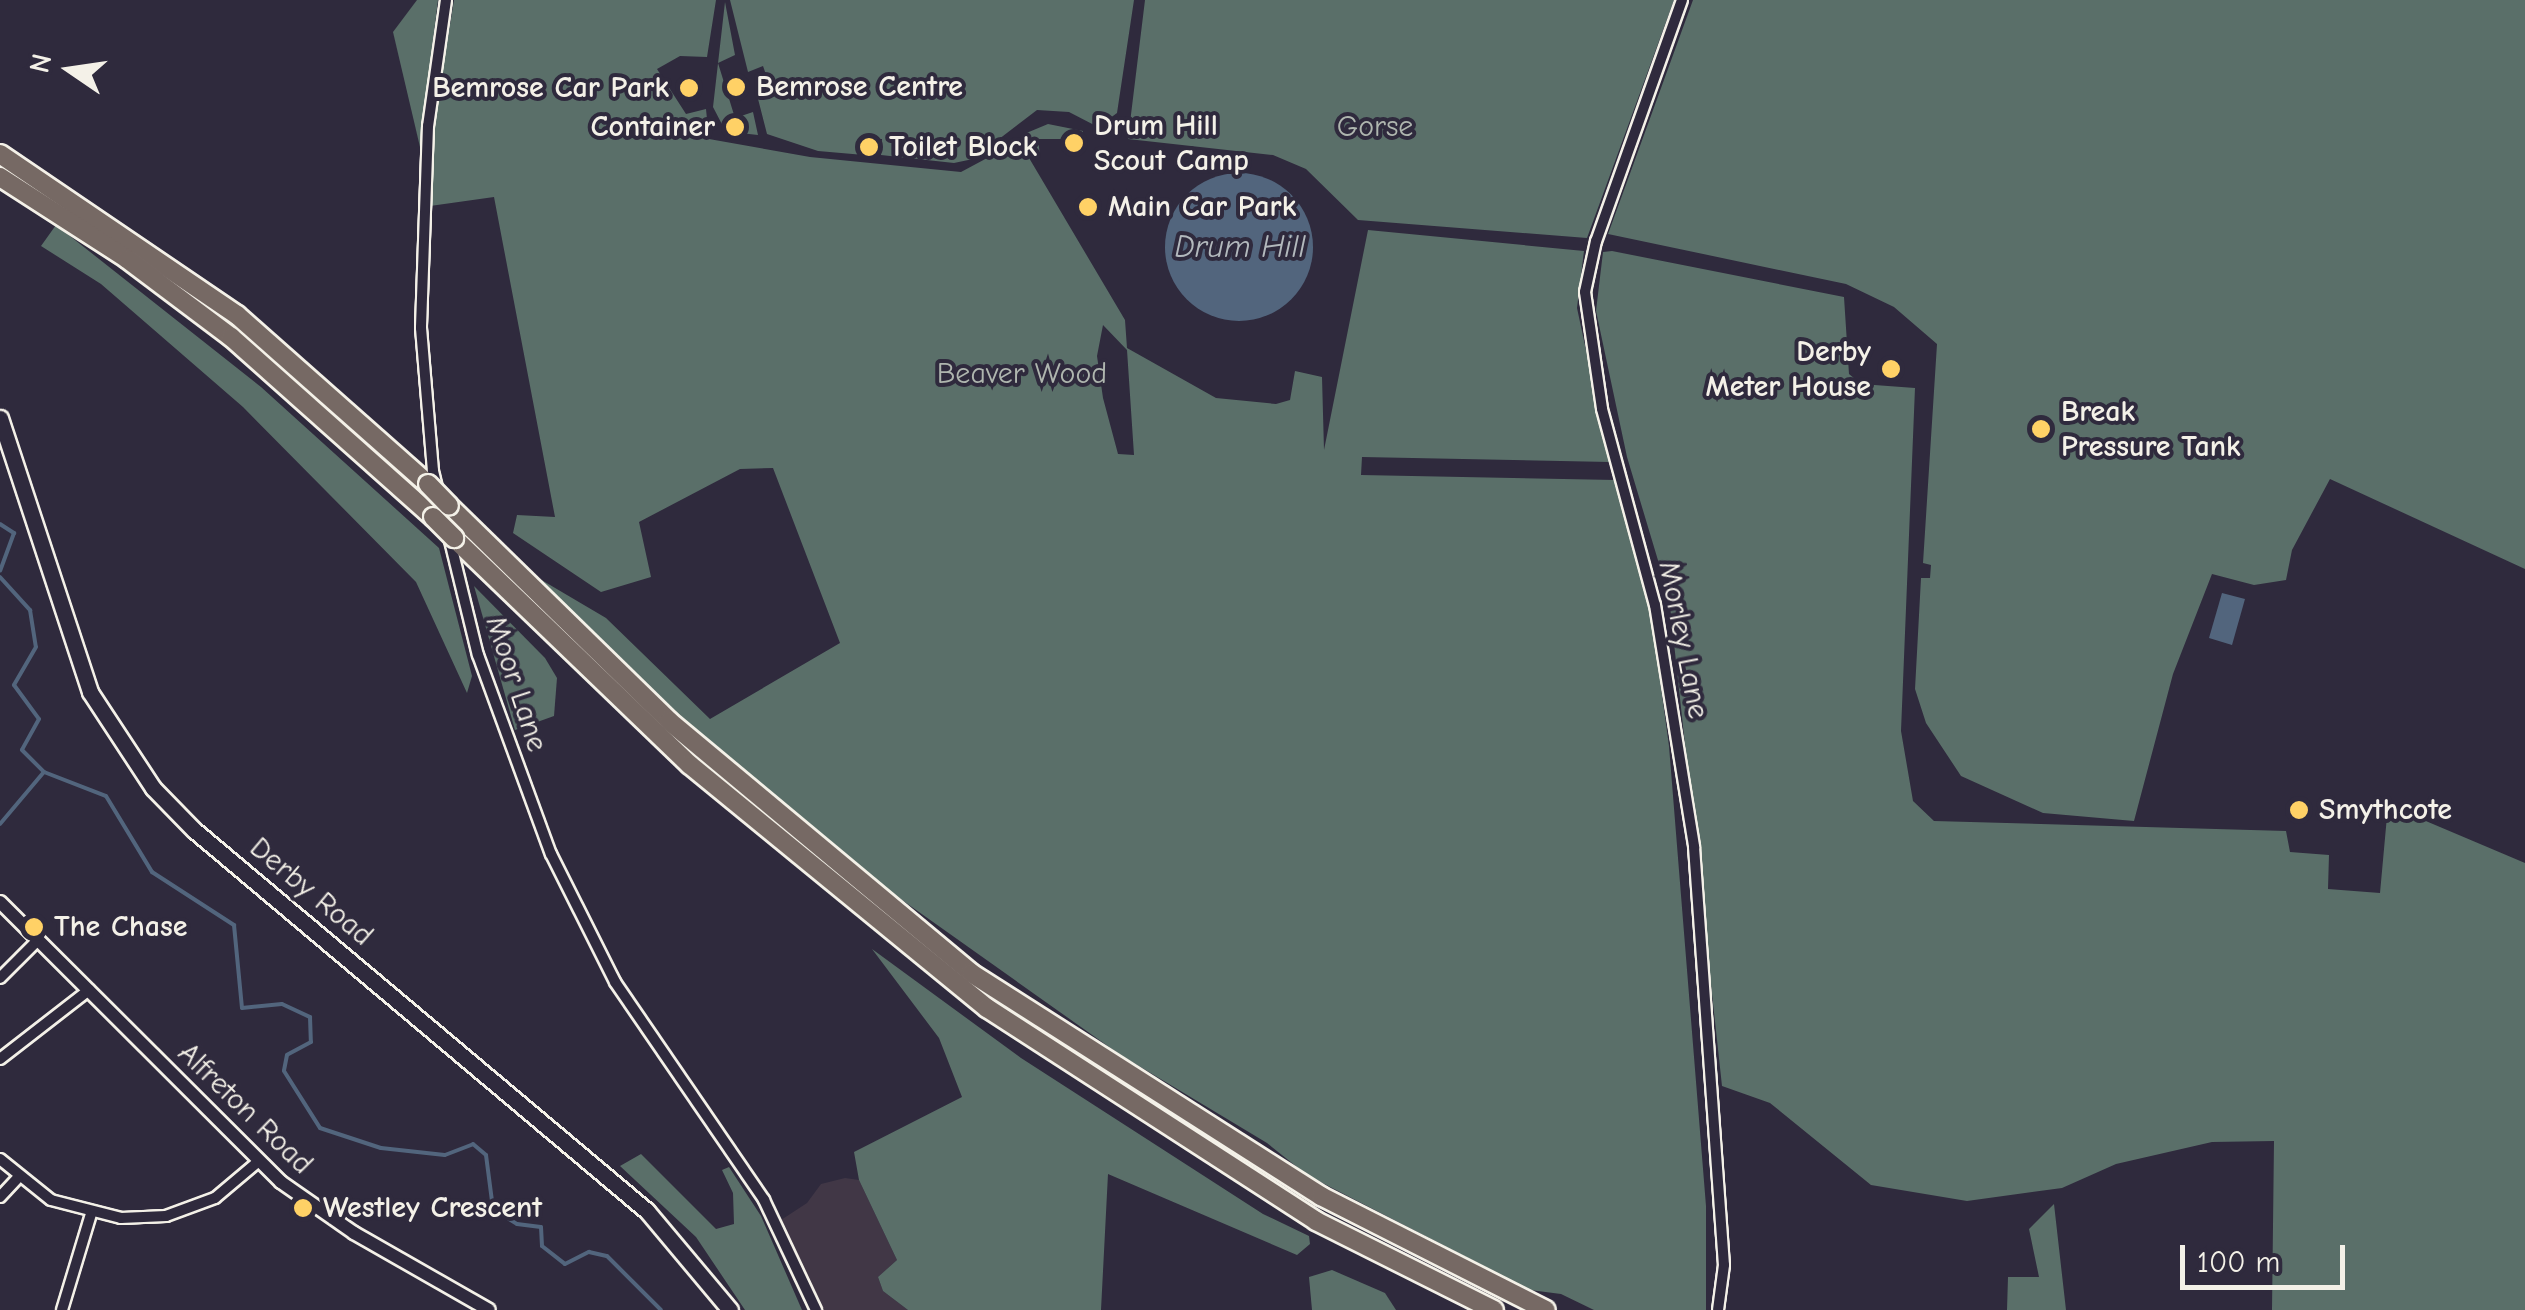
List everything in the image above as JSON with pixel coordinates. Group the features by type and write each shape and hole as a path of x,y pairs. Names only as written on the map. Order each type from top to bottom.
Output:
{"highway":[{"path":"0,154 237,315 428,484 668,720 971,973 1320,1196 1546,1310"},
{"path":"0,177 127,258 231,337 433,517 690,765 987,1008 1316,1221 1494,1310"}],"main road":[{"name":"Derby Road","path":"0,418 90,692 153,788 194,830 647,1211 730,1310"}],"street":[{"name":"Moor Lane","path":"446,0 428,122 421,328 433,471 469,622 514,764 615,982 764,1200 816,1310"},
{"name":"Morley Lane","path":"1682,0 1596,241 1585,292 1602,409 1654,605 1694,847 1724,1264 1718,1310"},
{"name":"Alfreton Road","path":"0,902 259,1161 354,1233 488,1310"},
{"path":"0,978 39,939"},
{"path":"0,1059 89,990"},
{"path":"0,1158 18,1178 51,1200 90,1214 149,1218 184,1212 215,1198 259,1161"},
{"path":"0,1197 18,1178"},
{"path":"62,1310 90,1214"}],"shaded area":[{"path":"845,1178 859,1180 897,1260 878,1277 883,1291 908,1310 823,1310 807,1278 781,1220 807,1203 821,1184"}],"green space":[{"path":"417,0 438,0 420,147 393,32"},
{"name":"Beaver Wood","path":"454,0 716,0 707,57 680,56 657,69 686,114 706,109 709,139 810,157 961,172 1019,141 1125,320 1127,348 1216,398 1276,404 1290,400 1295,371 1322,377 1324,450 1368,230 1584,251 1577,308 1610,462 1362,457 1361,475 1615,480 1648,592 1669,746 1706,1206 1706,1310 1594,1310 1561,1294 1530,1290 1307,1175 1267,1143 1119,1054 816,839 691,733 528,572 606,618 710,719 840,643 773,468 740,469 639,522 651,577 601,592 513,533 517,515 555,517 494,197 430,206 433,129","holes":["1103,325 1127,350 1134,455 1118,454 1103,398 1097,356"]},
{"path":"730,0 1134,0 1117,113 1098,127 1069,112 1037,110 973,159 954,163 881,155 882,139 867,139 864,155 818,151 767,134 757,95 771,89 763,66 748,72"},
{"name":"Gorse","path":"1145,0 1674,0 1587,238 1358,220 1306,169 1273,155 1128,139"},
{"path":"1693,0 2525,0 2525,569 2330,479 2292,550 2286,580 2254,585 2212,574 2173,674 2134,821 2043,813 1961,776 1926,723 1915,689 1921,578 1930,578 1931,565 1923,563 1937,344 1894,307 1846,284 1608,234"},
{"path":"725,2 735,55 718,63"},
{"path":"718,63 735,118 753,112 758,135 740,133 736,119 724,123 727,134 713,107"},
{"path":"1048,124 1083,131 1081,139 1038,139 1040,156 1033,157 1024,134"},
{"path":"56,225 261,387 439,548 472,676 467,693 416,582 243,407 101,284 41,246"},
{"path":"1603,252 1844,297 1849,374 1861,384 1915,388 1901,731 1913,801 1934,821 2286,831 2290,852 2329,855 2328,889 2380,893 2388,805 2525,863 2525,1310 2272,1310 2274,1141 2212,1142 2116,1164 2062,1188 1967,1201 1871,1185 1770,1103 1722,1086 1669,597 1627,457 1596,311"},
{"path":"474,586 545,658 557,678 554,716 515,730"},
{"path":"872,949 1021,1058 1263,1214 1309,1236 1310,1244 1297,1255 1108,1174 1101,1310 908,1310 883,1291 878,1277 897,1260 859,1180 854,1152 962,1097 939,1038"},
{"path":"641,1154 716,1229 734,1224 733,1193 722,1170 729,1167 761,1216 802,1310 745,1310 696,1237 620,1166"},
{"path":"2054,1204 2066,1310 2007,1310 2008,1277 2039,1277 2029,1229"},
{"path":"1332,1270 1385,1293 1396,1310 1312,1310 1309,1277"}],"water":[{"name":"Drum Hill","path":"1239,173 1268,178 1292,194 1308,218 1313,247 1308,276 1292,300 1268,316 1239,321 1210,316 1186,300 1170,276 1165,247 1170,218 1186,194 1210,178"},
{"path":"2222,593 2245,599 2232,645 2209,638"}],"waterway":[{"path":"0,524 14,533 0,571"},
{"path":"0,577 30,610 36,647 14,685 39,719 22,750 44,772 106,796 152,872 234,925 242,1008 282,1004 310,1017 311,1042 287,1055 284,1071 320,1128 381,1148 445,1155 473,1144 486,1155 493,1209 517,1224 541,1227 542,1246 565,1264 589,1252 607,1256 661,1310"},
{"path":"0,824 44,772"}],"place":[{"name":"Bemrose Centre","path":"736,87"},
{"name":"Bemrose Car Park","path":"689,88"},
{"name":"Container","path":"735,127"},
{"name":"Drum Hill Scout Camp","path":"1074,143"},
{"name":"Toilet Block","path":"869,147"},
{"name":"Main Car Park","path":"1088,207"},
{"name":"Derby Meter House","path":"1891,369"},
{"name":"Break Pressure Tank","path":"2041,429"},
{"name":"Smythcote","path":"2299,810"},
{"name":"The Chase","path":"34,927"},
{"name":"Westley Crescent","path":"303,1208"}]}
